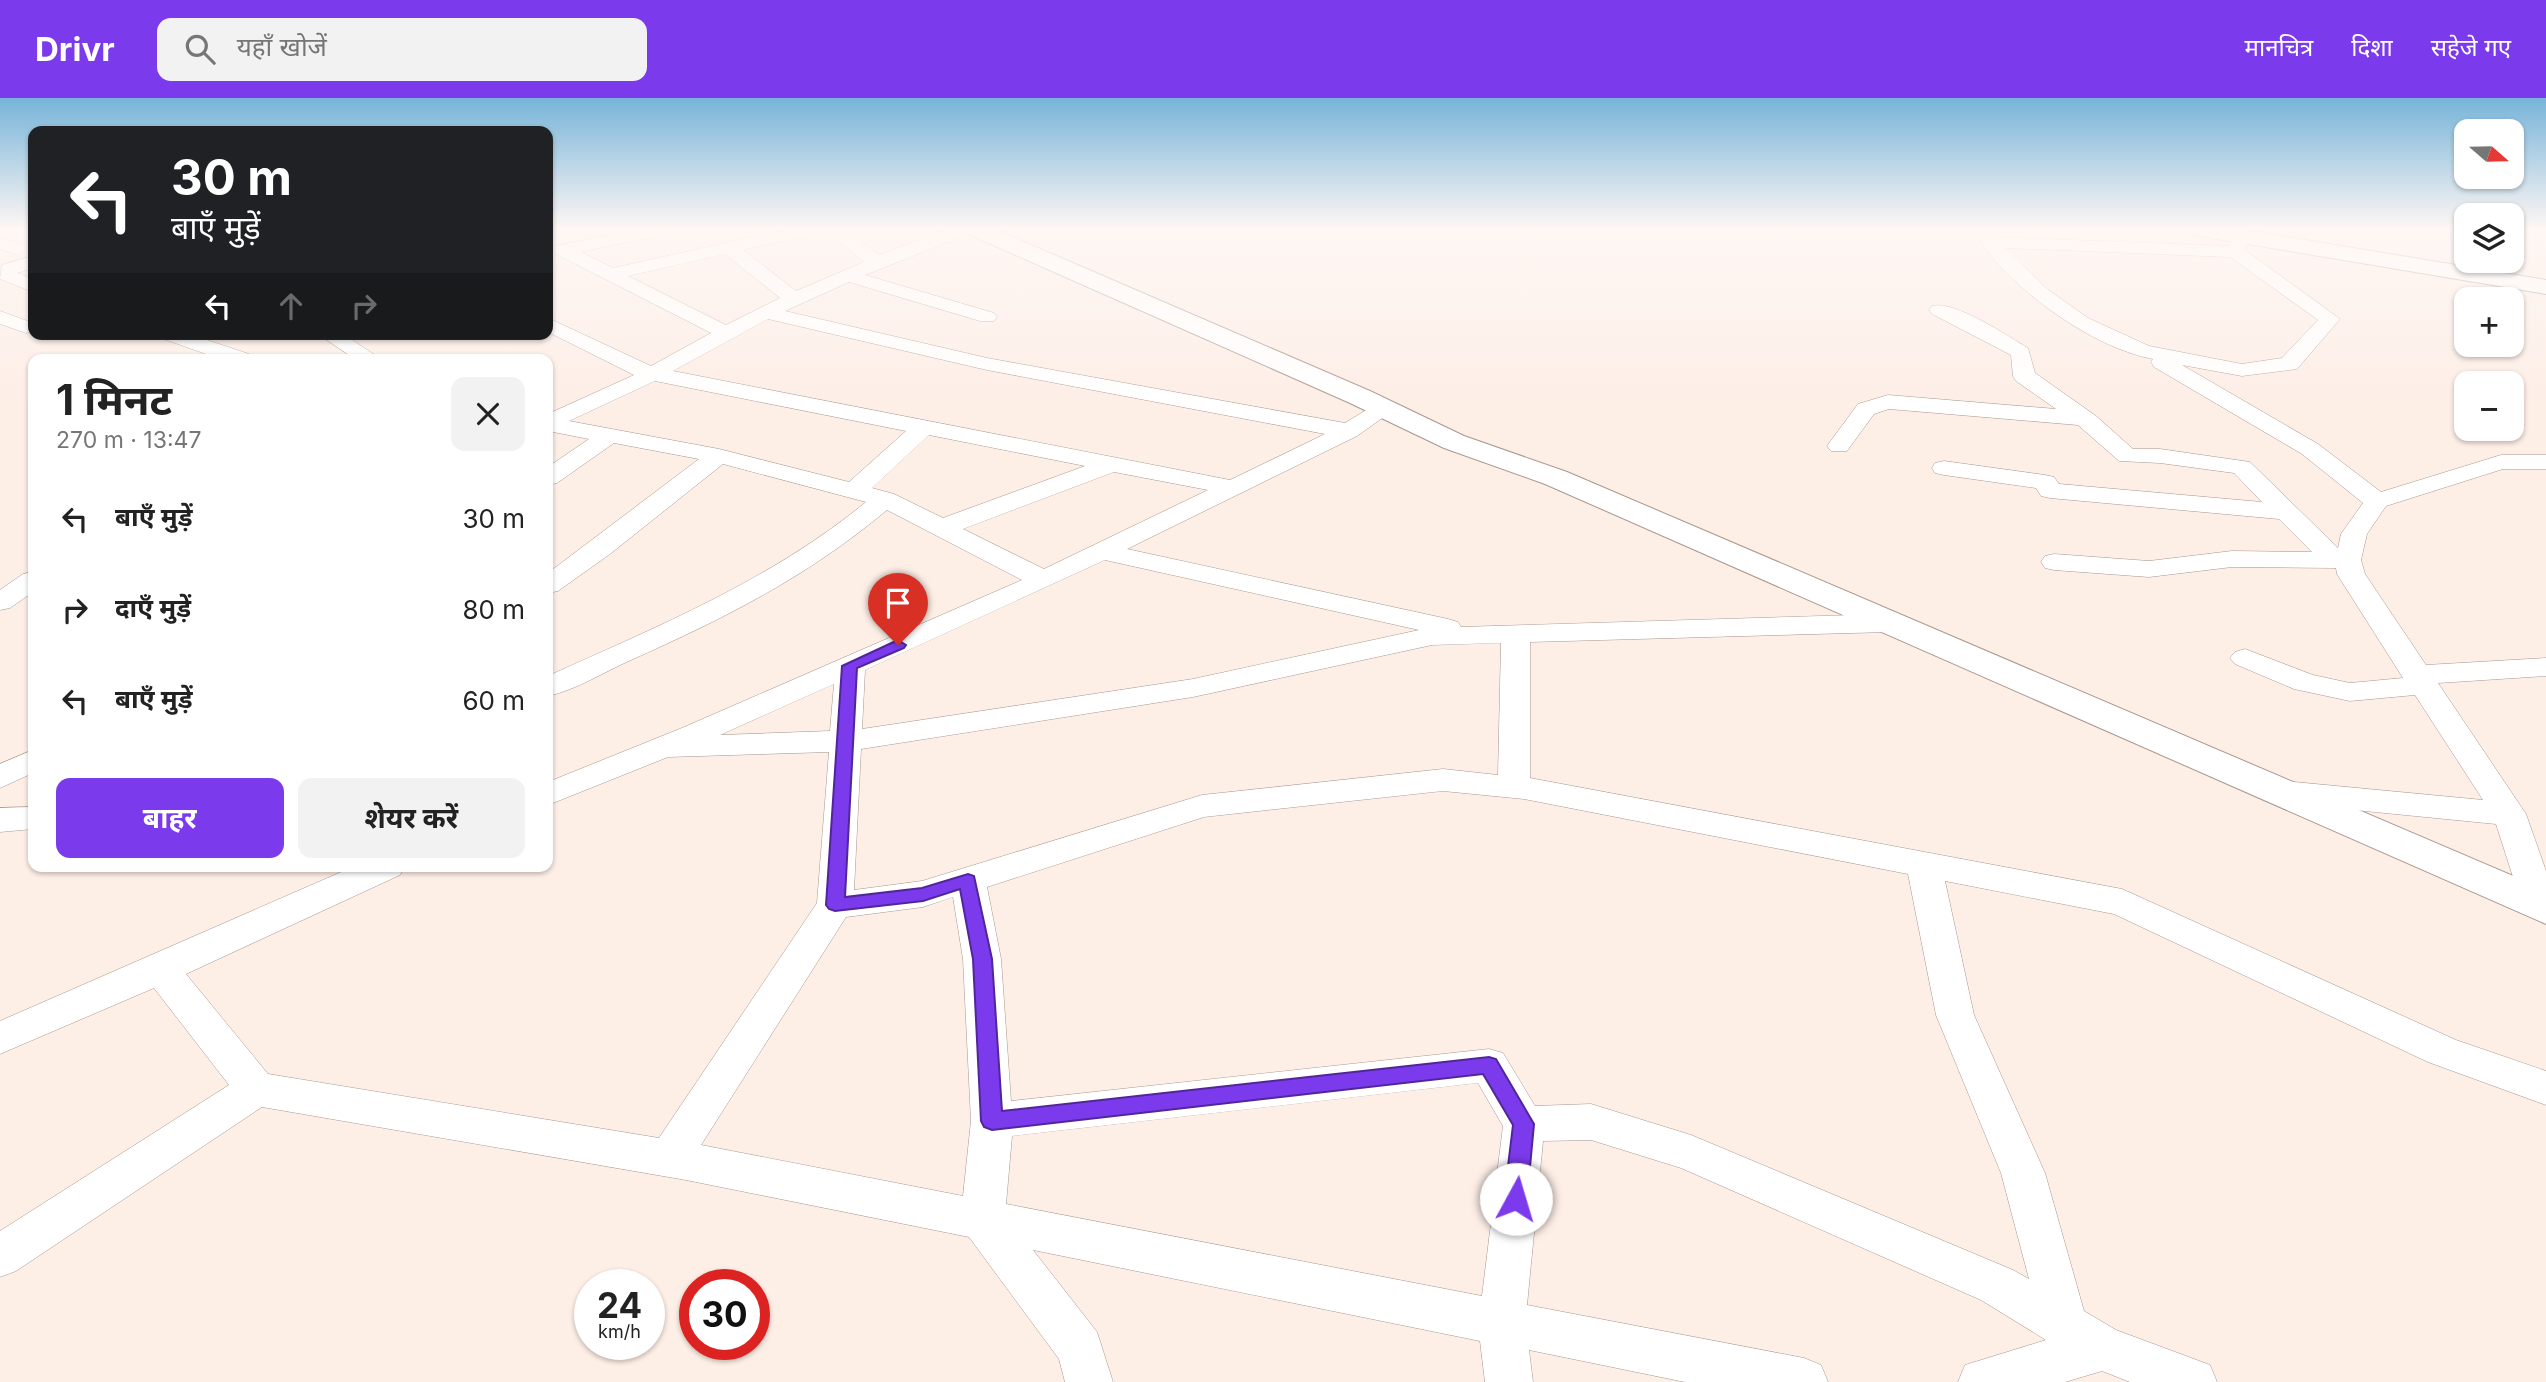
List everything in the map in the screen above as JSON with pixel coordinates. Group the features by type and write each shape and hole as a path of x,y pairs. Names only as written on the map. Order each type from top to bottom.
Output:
{"main road":[{"path":"1112,289 1454,442 1556,478 2543,906"}],"street":[{"path":"0,296 23,289"},
{"path":"640,289 728,334"},
{"path":"781,289 794,299"},
{"path":"553,421 653,374 765,312 818,289"},
{"path":"892,289 987,317"},
{"path":"2036,289 2081,322 2143,351 2310,449 2377,501"},
{"path":"2143,351 2242,370 2289,364 2329,319 2297,289"},
{"path":"1939,310 2021,352 2024,376 2083,418 2127,456 2160,456 2241,467 2286,512 2342,560 2510,814 2543,906"},
{"path":"765,312 987,364 1349,431"},
{"path":"0,317 26,327"},
{"path":"553,327 625,364 653,374 1234,488"},
{"path":"186,340 226,354"},
{"path":"337,340 359,354"},
{"path":"1839,446 1866,409 1888,402 2083,418"},
{"path":"553,790 664,747 1044,580 1349,431 1384,409"},
{"path":"553,424 719,456 885,499 1044,580"},
{"path":"854,491 925,426"},
{"path":"553,474 608,436"},
{"path":"553,582 601,548 719,456"},
{"path":"2342,560 2354,534 2377,501 2501,462 2546,462"},
{"path":"944,527 1113,464"},
{"path":"1944,468 2045,482 2050,491 2286,512"},
{"path":"553,685 734,601 776,578 820,551 885,499"},
{"path":"1103,552 1476,634"},
{"path":"2054,562 2149,569 2232,559 2342,560"},
{"path":"0,602 28,583"},
{"path":"664,747 846,741 1193,688 1432,636 1888,623"},
{"path":"1514,787 1516,633"},
{"path":"2245,658 2305,683 2350,692 2420,680 2546,667"},
{"path":"669,1158 835,905 850,666"},
{"path":"0,777 28,763"},
{"path":"835,905 923,894 1202,806 1443,780 1514,787 2122,902 2442,1051 2546,1088"},
{"path":"2276,791 2510,814"},
{"path":"0,820 28,818"},
{"path":"1924,864 1955,1015 2023,1173 2083,1336"},
{"path":"0,1038 161,969 375,872"},
{"path":"968,880 982,959 992,1121 983,1220 1080,1348 1089,1382"},
{"path":"161,969 256,1089 669,1158 1804,1382"},
{"path":"992,1121 1489,1065 1524,1124 1502,1324 1509,1382"},
{"path":"0,1256 256,1089"},
{"path":"1524,1124 1591,1122 1691,1153 1997,1285 2083,1336 2193,1382"},
{"path":"1982,1382 2083,1336"}],"route":[{"path":"898,645 850,666 835,905 923,894 968,880 982,959 992,1121 1489,1065 1524,1124 1516,1199"}]}
